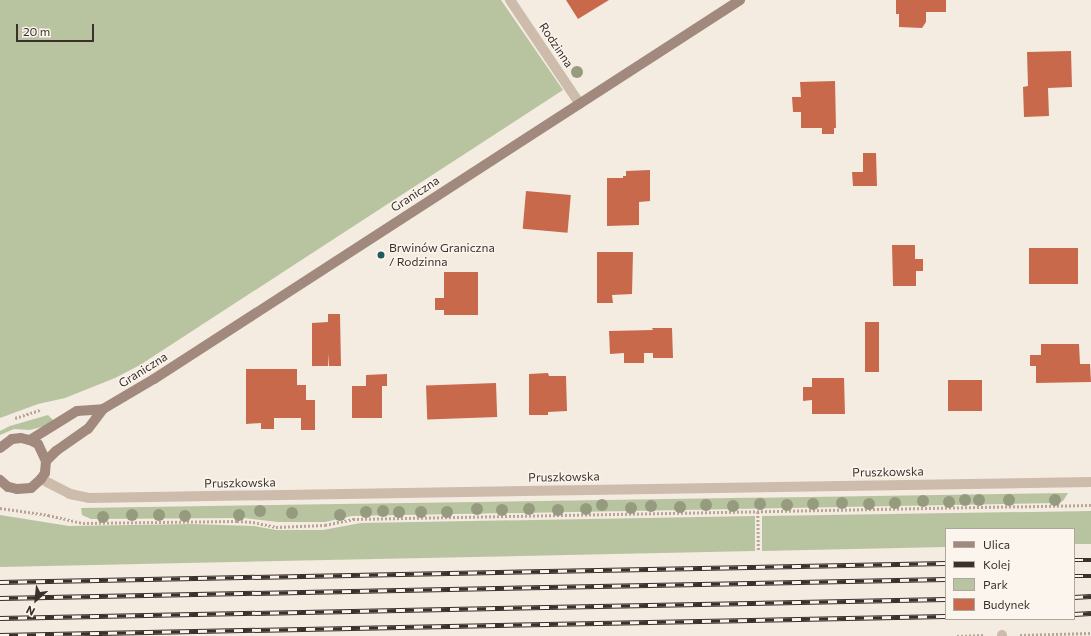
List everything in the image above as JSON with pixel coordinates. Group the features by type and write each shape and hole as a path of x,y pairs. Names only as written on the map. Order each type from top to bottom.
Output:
{"street":[{"name":"Rodzinna","path":"510,0 580,104"},
{"name":"Graniczna","path":"46,461 56,451 88,429 103,409 154,379 740,0"},
{"name":"Graniczna","path":"30,440 77,411 103,409"},
{"path":"0,448 12,439 21,438 30,440 38,444 46,461 45,473 31,488 24,490 4,487 0,480"},
{"name":"Pruszkowska","path":"41,479 70,494 89,498 1091,482"}],"path":[{"path":"8,421 48,407"},
{"path":"0,508 56,516 83,523 237,521 254,522 276,527 325,526 353,519 1091,506"},
{"path":"758,512 758,551"},
{"path":"958,636 1091,633"}],"green space":[{"path":"0,0 501,0 563,90 140,365 115,378 65,398 38,404 0,418"},
{"path":"48,415 53,420 45,426 30,430 14,429 0,435 0,431 10,426"},
{"path":"1068,493 1063,501 1058,503 352,516 325,522 278,522 244,518 91,519 82,515 81,508"},
{"path":"1091,511 1091,544 1075,544 1075,528 945,528 945,547 762,551 762,516"},
{"path":"0,515 69,526 192,524 254,526 276,530 323,530 361,523 755,516 755,551 0,567"}],"building":[{"path":"566,0 609,0 578,19"},
{"path":"896,0 946,0 946,12 926,12 926,22 922,28 899,27 899,14 896,14"},
{"path":"1071,51 1072,87 1048,88 1049,116 1024,117 1023,87 1028,86 1027,52"},
{"path":"835,81 836,128 834,128 834,134 822,134 822,128 801,128 801,112 793,112 792,97 801,97 800,82"},
{"path":"863,153 876,153 877,186 853,186 852,172 863,172"},
{"path":"650,170 650,201 639,202 639,225 607,226 607,178 623,178 623,176 626,176 626,171"},
{"path":"526,191 571,195 568,233 523,229"},
{"path":"892,245 915,245 915,259 923,259 923,271 916,271 916,286 893,286"},
{"path":"1029,248 1078,248 1078,284 1029,284"},
{"path":"597,252 633,252 632,294 612,295 613,303 597,303"},
{"path":"444,272 478,272 478,315 444,315 444,310 435,310 435,298 444,298"},
{"path":"328,314 340,314 341,366 329,366 329,354 328,366 312,366 312,323 328,322"},
{"path":"865,322 879,322 879,372 865,372"},
{"path":"652,328 672,328 673,358 653,358 653,353 644,353 644,363 624,363 624,353 610,354 609,331 653,330"},
{"path":"1041,344 1079,344 1080,364 1090,364 1091,382 1036,383 1036,366 1030,366 1030,355 1041,355"},
{"path":"246,369 297,369 297,385 306,385 306,400 315,400 315,430 301,430 301,418 274,418 274,429 261,429 261,423 246,424"},
{"path":"548,373 549,376 566,376 567,411 548,412 548,415 529,415 529,374"},
{"path":"387,374 387,386 382,386 382,418 352,418 352,386 366,386 366,375"},
{"path":"812,378 844,378 845,414 812,414 812,400 803,401 803,387 812,387"},
{"path":"948,380 982,380 982,411 948,411"},
{"path":"496,383 497,417 427,419 426,385"}],"railway":[{"path":"1075,560 1091,560"},
{"path":"0,582 945,563"},
{"path":"1075,576 1091,576"},
{"path":"0,598 945,579"},
{"path":"1075,597 1091,596"},
{"path":"0,618 945,599"},
{"path":"1075,614 1091,613"},
{"path":"0,635 945,616"}],"place":[{"name":"Brwinów Graniczna / Rodzinna","path":"381,255"}]}
